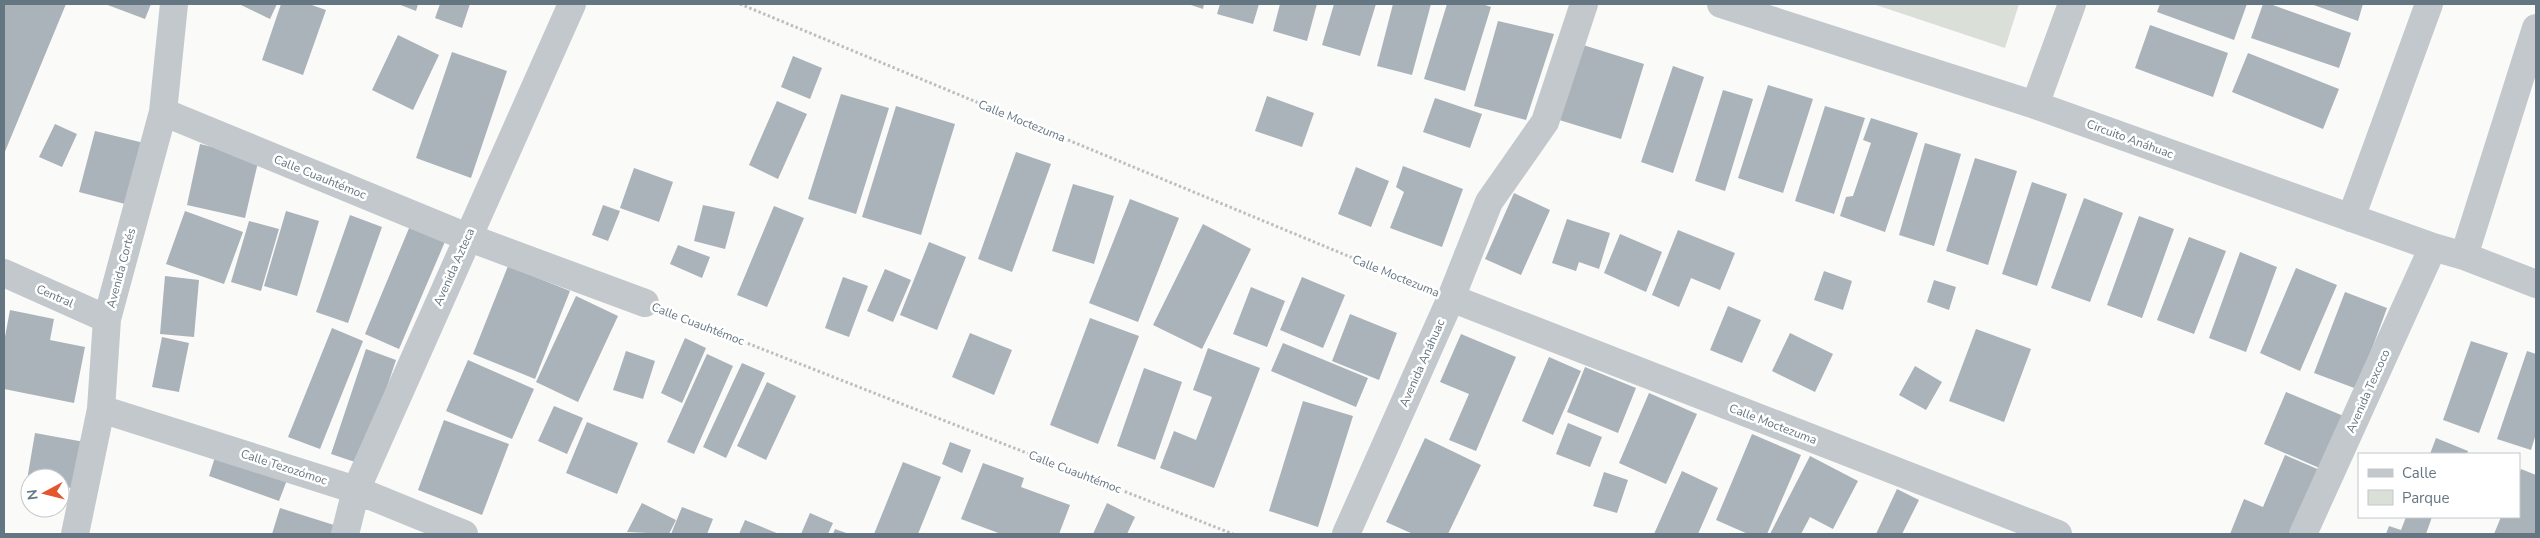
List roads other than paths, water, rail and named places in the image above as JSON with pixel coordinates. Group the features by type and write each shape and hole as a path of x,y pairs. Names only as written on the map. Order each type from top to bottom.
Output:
{"street":[{"name":"Avenida Cortés","path":"75,534 101,409 107,320 163,112 174,4"},
{"name":"Avenida Azteca","path":"345,534 356,490 572,4"},
{"name":"Avenida Anáhuac","path":"1346,534 1451,298 1488,202 1545,122 1584,4"},
{"name":"Circuito Anáhuac","path":"1721,4 2034,105 2433,247 2464,256 2536,284"},
{"path":"2034,105 2072,4"},
{"path":"2351,218 2429,4"},
{"path":"2464,256 2536,28"},
{"name":"Calle Cuauhtémoc","path":"163,112 467,237 645,303"},
{"name":"Avenida Texcoco","path":"2303,534 2433,247"},
{"name":"Central","path":"4,273 107,320"},
{"name":"Calle Moctezuma","path":"1451,298 2058,534"},
{"name":"Calle Tezozómoc","path":"101,409 356,490 464,534"}]}
